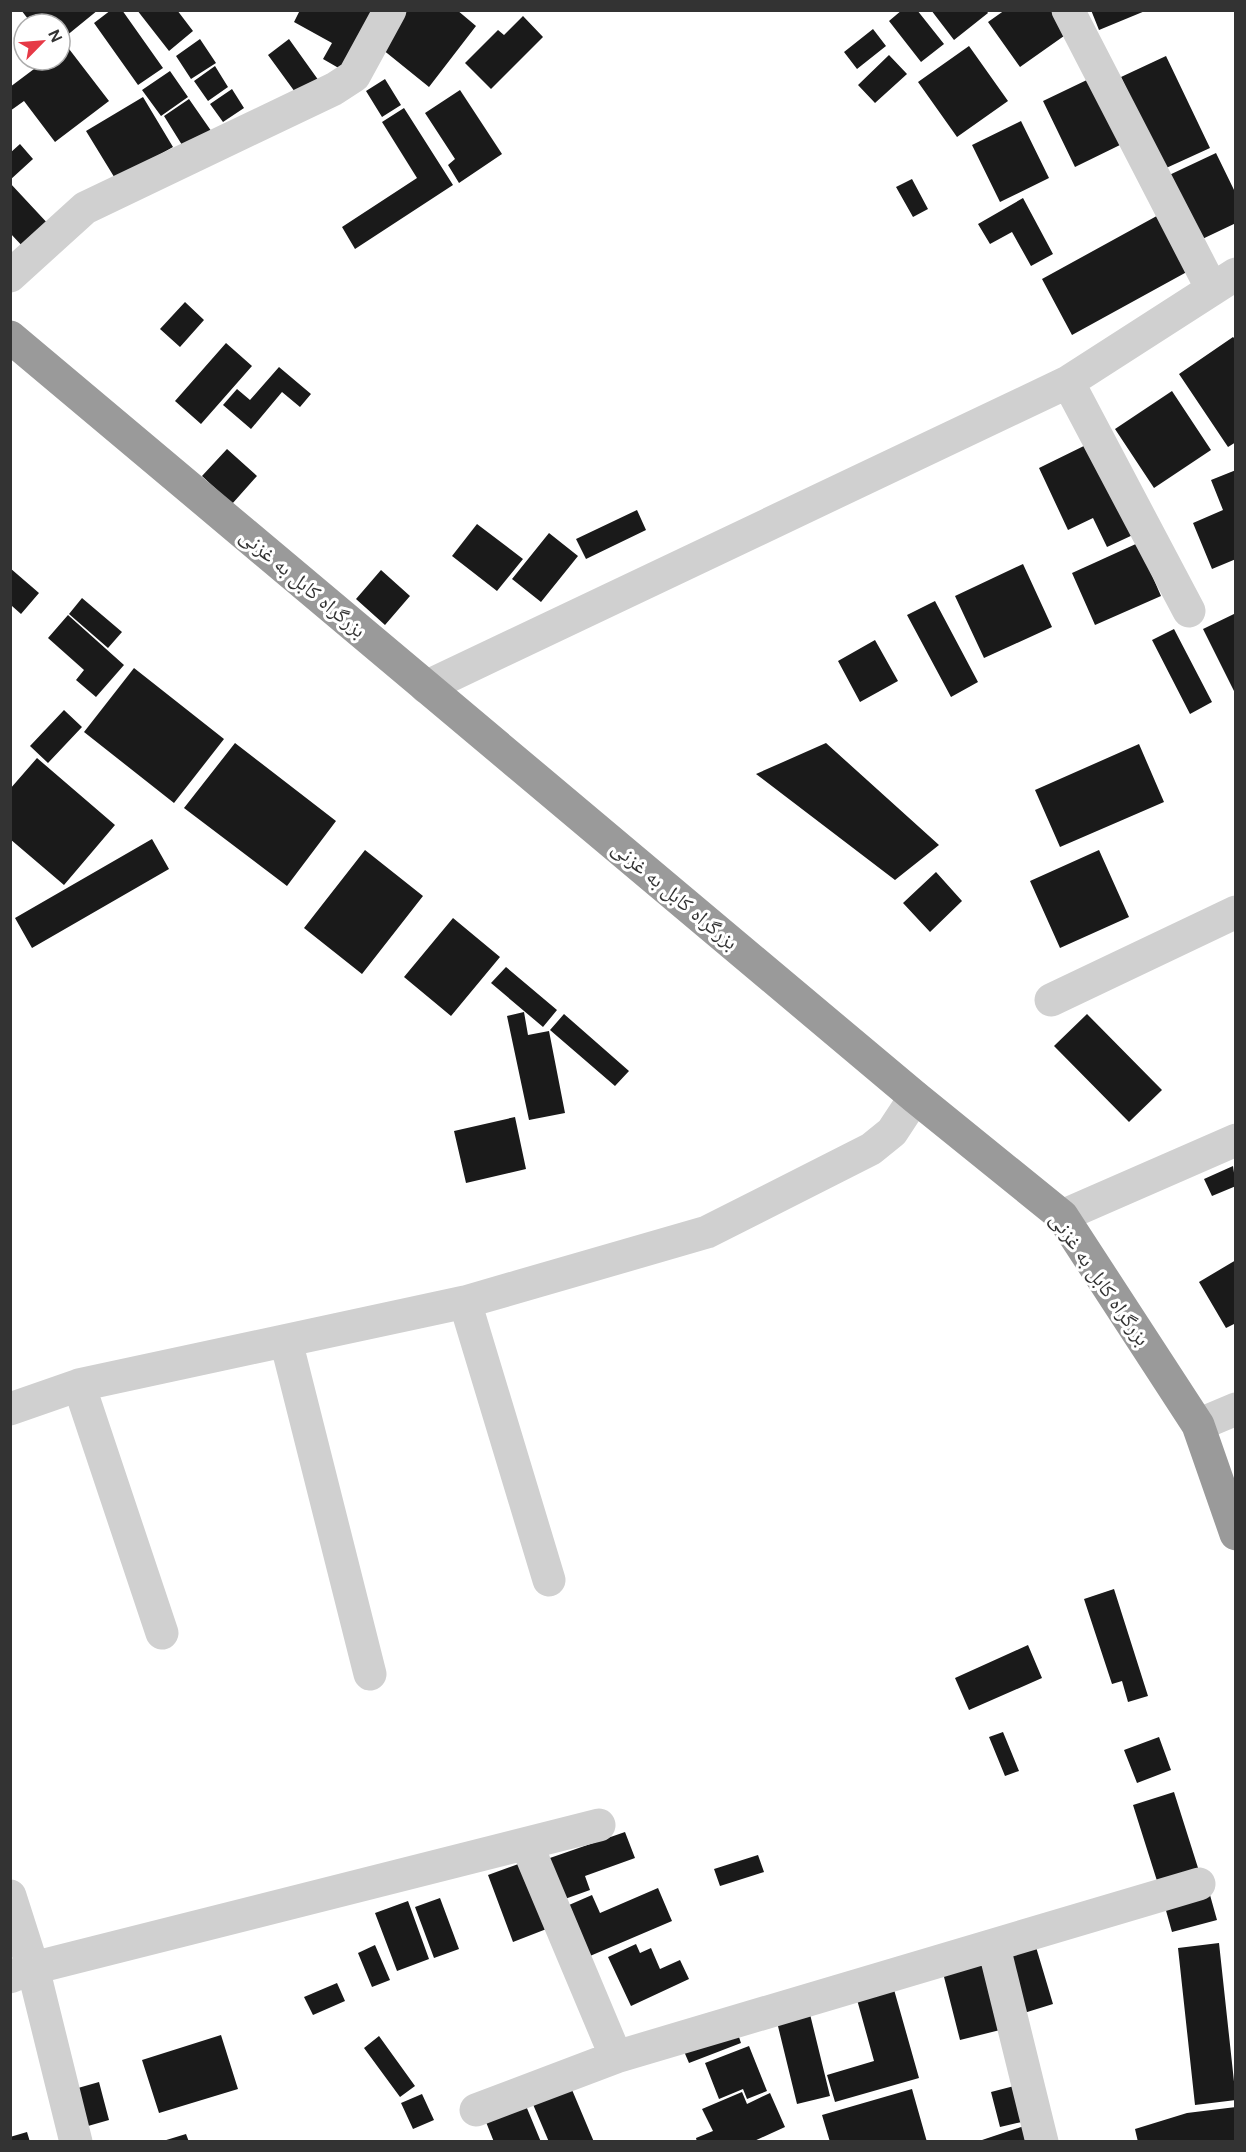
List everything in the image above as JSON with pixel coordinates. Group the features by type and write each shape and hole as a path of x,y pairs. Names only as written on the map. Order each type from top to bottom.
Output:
{"highway":[{"name":"بزرگراه کابل به غزنی","path":"10,337 915,1097 1062,1216 1198,1425 1236,1534"}],"street":[{"path":"10,276 85,208 324,94 354,76 390,10"},
{"path":"426,687 1068,382 1224,282 1068,10"},
{"path":"1068,382 1189,611"},
{"path":"1051,1000 1236,912"},
{"path":"10,1409 79,1386 465,1302 707,1232 871,1149 892,1132 915,1097"},
{"path":"1062,1216 1236,1140"},
{"path":"465,1302 549,1580"},
{"path":"286,1341 370,1674"},
{"path":"79,1386 162,1633"},
{"path":"1198,1425 1236,1409"},
{"path":"22,1973 599,1825"},
{"path":"527,1845 616,2057"},
{"path":"476,2110 616,2057 994,1947 1199,1884"},
{"path":"10,1896 22,1973 76,2142"},
{"path":"994,1947 1042,2142"}],"building":[{"path":"21,10 98,10 72,31 72,12 23,12"},
{"path":"111,10 122,10 163,68 138,85 94,23"},
{"path":"137,10 177,10 193,31 169,51"},
{"path":"300,10 384,10 349,74 323,59 332,43 294,22"},
{"path":"404,10 457,10 476,26 429,87 377,45"},
{"path":"902,10 917,10 944,44 921,62 889,21"},
{"path":"931,10 986,10 988,13 954,40"},
{"path":"1005,10 1057,10 1071,31 1020,67 988,22"},
{"path":"1091,10 1145,10 1145,11 1099,30"},
{"path":"523,16 543,37 491,89 465,63 498,30 504,35"},
{"path":"873,29 886,46 857,69 844,52"},
{"path":"200,39 216,63 191,79 176,56"},
{"path":"289,39 324,88 303,103 268,55"},
{"path":"969,46 1008,101 957,137 918,82"},
{"path":"72,53 109,101 55,142 24,101 10,111 10,87 30,72 72,72"},
{"path":"889,55 907,74 875,103 858,85"},
{"path":"1166,56 1210,148 1164,169 1121,77"},
{"path":"215,66 228,87 208,101 194,81"},
{"path":"170,71 188,97 161,116 142,90"},
{"path":"1091,78 1122,144 1075,167 1043,101"},
{"path":"385,79 401,105 382,117 366,91"},
{"path":"232,89 244,108 223,122 210,104"},
{"path":"460,90 502,154 459,183 448,165 455,159 425,113"},
{"path":"143,97 173,147 116,180 86,131"},
{"path":"189,99 214,135 187,153 164,116"},
{"path":"404,108 453,185 355,249 342,227 417,178 382,122"},
{"path":"1021,121 1049,178 1000,202 972,145"},
{"path":"20,144 33,159 10,180 10,153"},
{"path":"1216,153 1236,194 1236,223 1196,242 1165,177"},
{"path":"912,179 928,209 913,217 896,187"},
{"path":"10,183 51,227 26,250 10,233"},
{"path":"1023,198 1053,254 1031,266 1012,232 990,244 978,224"},
{"path":"1164,212 1194,268 1072,335 1042,279"},
{"path":"185,302 204,320 180,347 160,329"},
{"path":"1233,337 1236,340 1236,442 1228,447 1179,374"},
{"path":"226,343 252,366 201,424 175,401"},
{"path":"279,367 311,394 300,407 282,392 251,429 223,405 237,389 250,400"},
{"path":"1172,391 1211,450 1154,488 1115,429"},
{"path":"1092,442 1135,534 1107,547 1093,518 1068,530 1039,468"},
{"path":"227,449 257,476 232,504 202,476"},
{"path":"1236,470 1236,559 1212,569 1193,523 1223,510 1211,480"},
{"path":"637,510 646,530 586,559 576,539"},
{"path":"477,524 523,559 497,591 452,556"},
{"path":"549,533 578,556 541,602 512,579"},
{"path":"1138,543 1161,596 1095,625 1072,573"},
{"path":"1023,564 1052,627 984,658 955,596"},
{"path":"10,568 39,593 21,614 12,606 10,608"},
{"path":"381,570 410,596 385,625 356,599"},
{"path":"82,598 122,632 108,648 69,614"},
{"path":"935,601 978,682 951,697 907,615"},
{"path":"1236,613 1236,695 1203,629"},
{"path":"68,615 124,665 96,697 76,680 84,670 48,638"},
{"path":"1174,629 1212,702 1190,714 1152,640"},
{"path":"875,640 898,681 860,702 838,661"},
{"path":"134,668 224,739 174,803 84,732"},
{"path":"64,710 82,727 48,763 30,746"},
{"path":"235,743 336,821 287,886 184,808"},
{"path":"826,743 939,845 895,880 756,774"},
{"path":"1139,744 1164,802 1060,847 1035,790"},
{"path":"37,758 115,825 64,885 10,839 10,789"},
{"path":"152,839 169,869 32,948 15,918"},
{"path":"365,850 423,896 362,974 304,928"},
{"path":"1099,850 1129,917 1060,948 1030,881"},
{"path":"936,872 962,901 930,932 903,903"},
{"path":"453,918 500,957 451,1016 404,977"},
{"path":"506,967 557,1010 543,1027 491,983"},
{"path":"524,1012 528,1035 549,1031 565,1113 529,1120 507,1016"},
{"path":"564,1014 629,1071 615,1086 550,1030"},
{"path":"1087,1014 1162,1090 1129,1122 1054,1046"},
{"path":"515,1117 526,1169 466,1183 454,1131"},
{"path":"1233,1166 1236,1186 1212,1196 1204,1179"},
{"path":"1236,1260 1236,1323 1226,1328 1199,1282"},
{"path":"1114,1589 1148,1696 1128,1702 1122,1681 1112,1684 1084,1599"},
{"path":"1028,1645 1042,1678 969,1710 955,1678"},
{"path":"1003,1732 1019,1771 1005,1776 989,1737"},
{"path":"1159,1737 1171,1770 1137,1783 1124,1750"},
{"path":"1174,1792 1199,1871 1158,1884 1133,1805"},
{"path":"625,1832 635,1858 585,1876 590,1890 562,1900 547,1859"},
{"path":"758,1855 764,1872 720,1886 714,1869"},
{"path":"524,1862 549,1928 513,1942 488,1875"},
{"path":"658,1888 672,1921 590,1956 569,1905 592,1895 600,1913"},
{"path":"1210,1895 1217,1920 1172,1932 1165,1907"},
{"path":"440,1898 459,1949 434,1958 415,1907"},
{"path":"408,1901 429,1959 397,1971 375,1913"},
{"path":"1219,1943 1236,2100 1195,2105 1178,1948"},
{"path":"636,1944 640,1953 651,1948 660,1969 680,1960 689,1979 631,2006 608,1957"},
{"path":"375,1945 390,1980 372,1987 358,1953"},
{"path":"1036,1947 1053,2004 1024,2013 1006,1955"},
{"path":"986,1962 1004,2029 960,2040 943,1973"},
{"path":"337,1983 345,2001 313,2015 304,1997"},
{"path":"893,1986 919,2078 835,2102 827,2075 874,2061 856,1996"},
{"path":"809,2010 830,2096 797,2104 776,2018"},
{"path":"736,2028 741,2043 689,2063 683,2049"},
{"path":"221,2035 238,2089 159,2113 142,2060"},
{"path":"379,2036 415,2086 400,2097 364,2048"},
{"path":"749,2046 767,2091 747,2099 743,2089 719,2099 705,2063"},
{"path":"99,2082 109,2120 81,2128 71,2090"},
{"path":"570,2085 594,2142 549,2142 532,2102"},
{"path":"1018,2085 1026,2121 1000,2127 991,2092"},
{"path":"912,2089 927,2142 830,2142 822,2115"},
{"path":"742,2092 747,2104 770,2093 785,2127 752,2142 697,2142 696,2138 713,2131 702,2109"},
{"path":"422,2094 434,2120 413,2129 401,2103"},
{"path":"524,2101 541,2142 494,2142 484,2117"},
{"path":"1236,2107 1236,2142 1138,2142 1135,2129 1187,2113"},
{"path":"1027,2125 1032,2142 979,2142 979,2141"},
{"path":"27,2132 30,2142 10,2142 10,2137"},
{"path":"186,2134 189,2142 163,2142 163,2141"}]}
